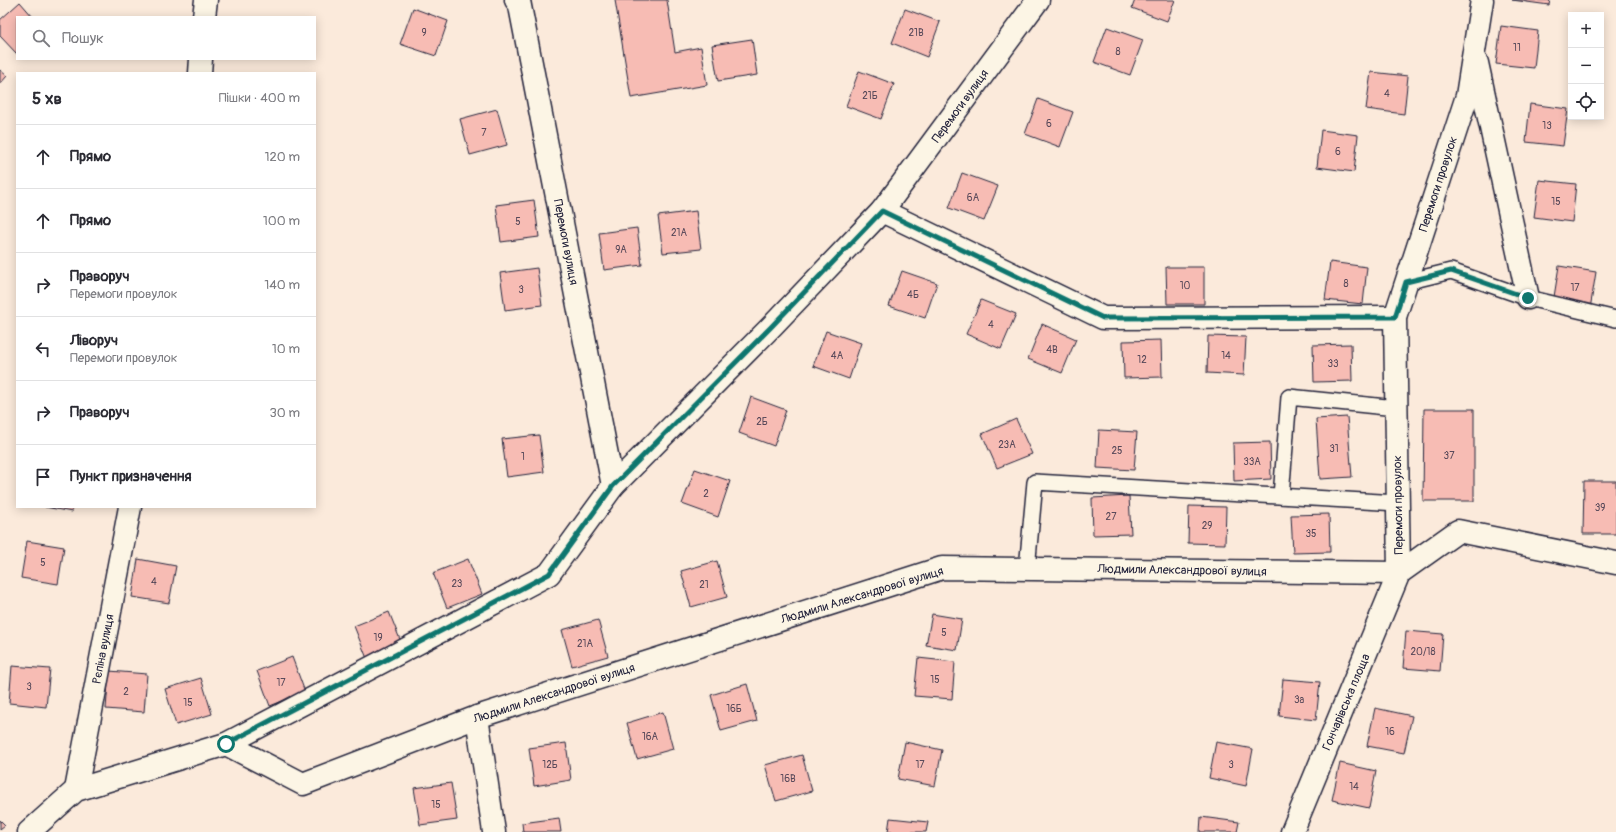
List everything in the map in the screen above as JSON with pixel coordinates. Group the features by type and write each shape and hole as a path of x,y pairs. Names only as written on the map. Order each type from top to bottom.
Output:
{"street":[{"path":"204,16 206,0"},
{"name":"Перемоги вулиця","path":"516,0 518,1 613,486"},
{"name":"Перемоги вулиця","path":"613,486 771,327 882,211 1038,0"},
{"name":"Перемоги провулок","path":"1400,572 1395,317 1467,96 1482,0"},
{"name":"Перемоги провулок","path":"1474,50 1528,298"},
{"path":"200,72 201,60"},
{"path":"882,211 1103,318 1395,317"},
{"path":"29,832 76,790 226,744 549,574 613,486"},
{"name":"Рєпіна вулиця","path":"76,790 130,508"},
{"path":"1400,572 1458,531 1616,562"},
{"name":"Людмили Александрової вулиця","path":"226,744 303,784 477,718 942,568 1400,572"},
{"name":"Гончарівська площа","path":"1292,832 1400,572"},
{"path":"477,718 494,832"}],"lane":[{"path":"1406,282 1451,271 1528,298 1616,319"},
{"path":"1281,496 1289,396 1396,408"},
{"path":"1027,569 1035,482 1398,503"}],"building":[{"path":"615,0 667,0 675,52 701,47 707,85 631,98"},
{"path":"1135,0 1175,0 1167,21 1132,8"},
{"path":"1512,0 1550,0 1549,5"},
{"path":"20,2 32,16 16,16 16,53 0,36 0,20"},
{"path":"413,8 448,21 436,56 400,44"},
{"path":"905,9 940,22 927,57 892,43"},
{"path":"1501,26 1538,31 1534,68 1496,64"},
{"path":"1107,27 1143,40 1130,75 1094,62"},
{"path":"752,39 757,75 718,81 712,45"},
{"path":"0,70 7,76 0,84"},
{"path":"859,71 894,84 881,119 846,106"},
{"path":"1371,72 1408,76 1404,114 1366,109"},
{"path":"1038,99 1073,112 1060,147 1025,134"},
{"path":"1530,104 1568,109 1563,146 1526,142"},
{"path":"497,109 507,145 470,155 460,119"},
{"path":"1321,130 1358,135 1354,172 1317,167"},
{"path":"962,173 998,186 984,221 949,208"},
{"path":"1539,180 1576,184 1572,222 1534,217"},
{"path":"534,200 539,237 501,242 496,205"},
{"path":"696,211 701,249 663,253 658,216"},
{"path":"637,228 642,265 604,270 599,233"},
{"path":"1330,262 1367,267 1363,304 1325,300"},
{"path":"1559,266 1596,272 1590,309 1553,303"},
{"path":"1166,267 1204,267 1204,304 1167,304"},
{"path":"537,268 542,305 505,310 500,273"},
{"path":"902,271 937,283 925,318 889,306"},
{"path":"981,300 1016,314 1001,349 966,334"},
{"path":"1042,324 1076,339 1062,373 1028,359"},
{"path":"826,331 861,343 849,379 813,366"},
{"path":"1208,336 1246,337 1244,375 1207,373"},
{"path":"1161,340 1162,377 1124,378 1123,341"},
{"path":"1351,344 1352,381 1314,382 1313,345"},
{"path":"751,397 786,410 774,446 739,433"},
{"path":"1424,409 1474,409 1474,501 1423,501"},
{"path":"1347,417 1352,477 1320,479 1316,419"},
{"path":"1016,419 1032,454 997,468 982,434"},
{"path":"1099,430 1137,432 1134,470 1097,468"},
{"path":"539,435 544,472 507,477 502,439"},
{"path":"1270,442 1271,479 1234,481 1233,443"},
{"path":"695,469 730,481 718,517 682,504"},
{"path":"1584,481 1616,481 1616,534 1583,534"},
{"path":"1129,496 1131,534 1093,535 1092,498"},
{"path":"1189,506 1226,507 1225,544 1188,543"},
{"path":"50,508 72,508 72,512"},
{"path":"1329,514 1330,552 1293,553 1291,515"},
{"path":"27,541 64,547 58,584 21,578"},
{"path":"138,559 176,566 169,603 132,597"},
{"path":"468,559 482,594 447,608 433,573"},
{"path":"717,561 727,597 691,607 681,571"},
{"path":"389,612 403,647 368,661 354,626"},
{"path":"932,614 962,619 957,650 926,645"},
{"path":"598,620 608,656 572,666 562,630"},
{"path":"1406,631 1443,634 1440,671 1403,668"},
{"path":"292,657 305,692 270,706 257,671"},
{"path":"918,658 955,662 952,699 914,696"},
{"path":"12,666 50,669 46,707 9,703"},
{"path":"109,671 147,674 144,712 106,709"},
{"path":"201,678 212,714 176,725 165,689"},
{"path":"1283,679 1320,682 1316,720 1279,716"},
{"path":"747,684 757,721 721,731 711,695"},
{"path":"1375,708 1412,716 1404,753 1367,746"},
{"path":"663,712 673,749 637,759 627,723"},
{"path":"905,742 942,750 935,786 898,779"},
{"path":"1216,742 1253,749 1246,786 1209,778"},
{"path":"566,743 571,780 534,786 529,748"},
{"path":"802,755 812,791 776,801 765,765"},
{"path":"1340,763 1376,771 1369,808 1332,800"},
{"path":"451,783 457,820 420,825 414,788"},
{"path":"1201,817 1239,822 1237,832 1200,832"},
{"path":"559,818 561,832 523,832 522,823"},
{"path":"890,818 928,822 926,832 888,832"},
{"path":"0,820 5,825 0,829"}],"route":[{"path":"226,744 549,574 613,486 771,327 882,211 1103,318 1395,317 1406,282 1451,271 1528,298"}]}
